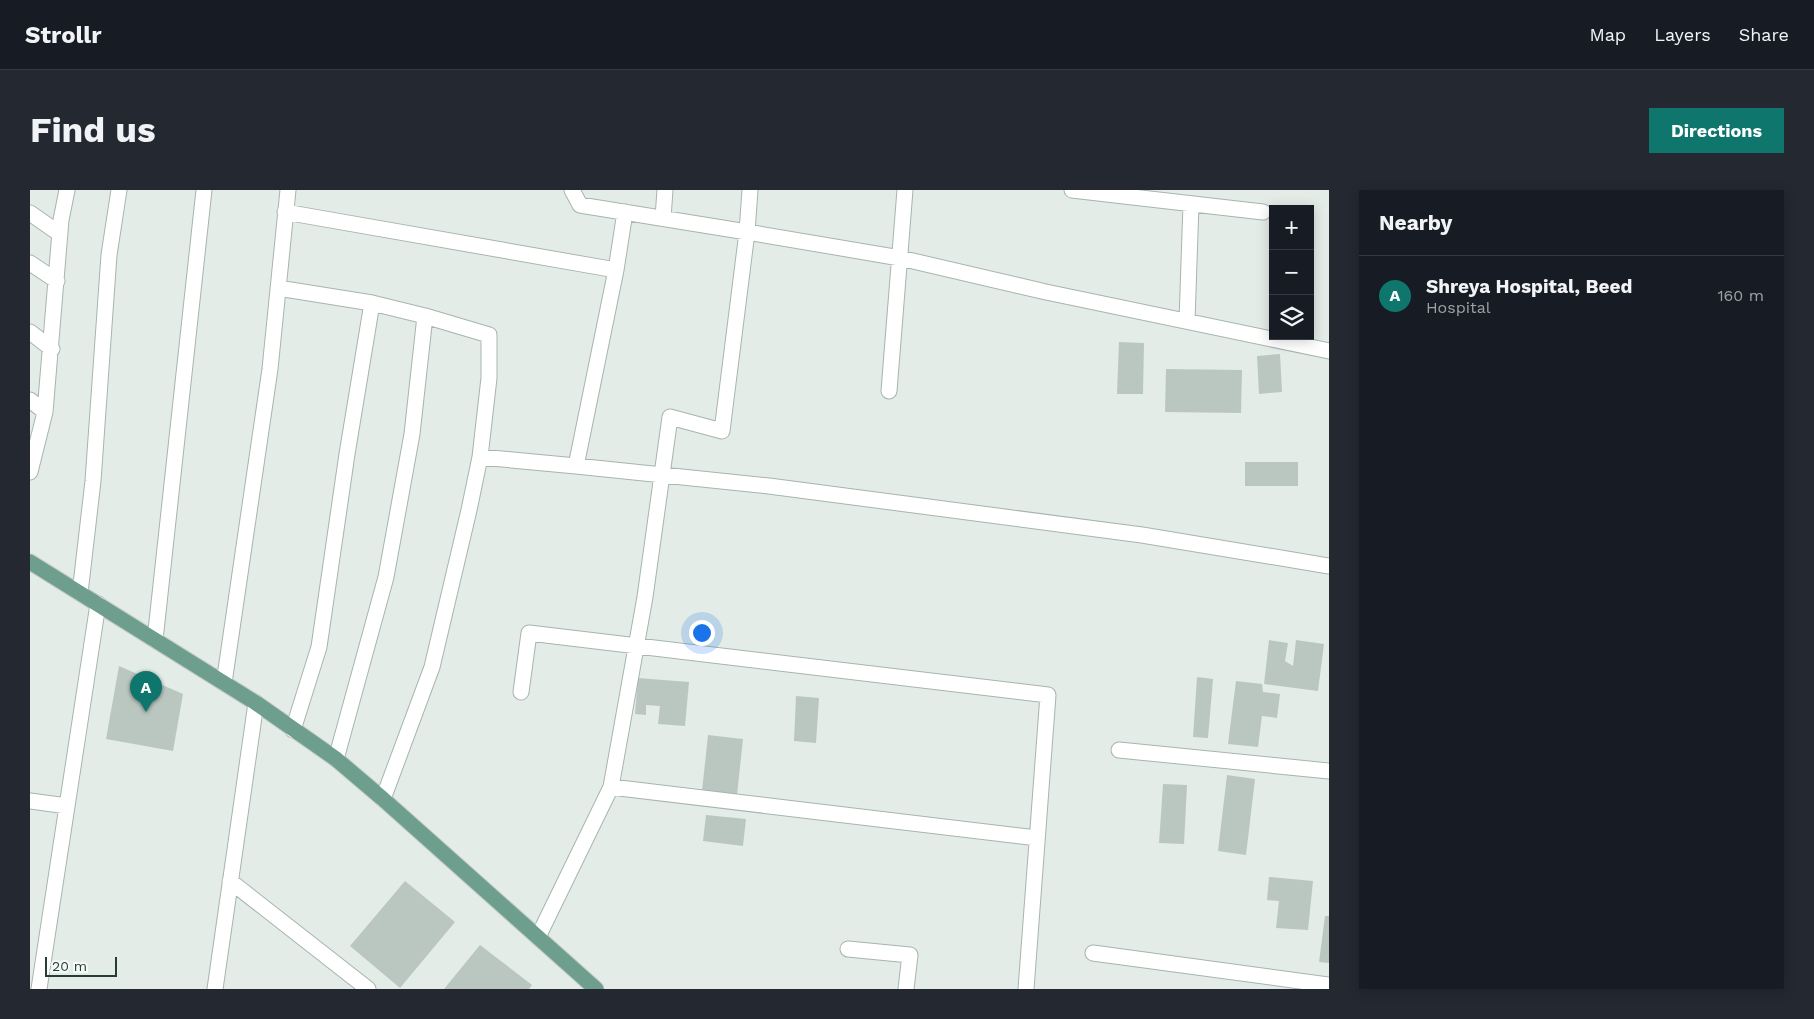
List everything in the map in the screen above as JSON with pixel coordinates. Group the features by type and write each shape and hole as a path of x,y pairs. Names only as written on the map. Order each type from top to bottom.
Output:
{"main road":[{"path":"30,562 256,703 336,759 596,989"}],"street":[{"path":"30,472 45,412 52,349 60,234 67,190"},
{"path":"80,593 93,481 109,255 119,190"},
{"path":"155,640 204,190"},
{"path":"224,683 270,368 288,190"},
{"path":"572,190 580,205 900,258 1046,292 1329,351"},
{"path":"663,218 664,190"},
{"path":"538,938 611,787 645,597 670,417 722,431 747,232 750,190"},
{"path":"889,391 906,190"},
{"path":"1072,190 1263,212"},
{"path":"1187,321 1191,204"},
{"path":"285,212 616,270"},
{"path":"576,466 616,270 625,212"},
{"path":"30,213 60,234"},
{"path":"30,263 57,281"},
{"path":"278,288 372,303 489,335 489,378 480,457 432,667 383,799"},
{"path":"293,730 319,647 347,454 372,303"},
{"path":"336,759 386,577 412,434 425,316"},
{"path":"30,332 52,349"},
{"path":"30,400 45,412"},
{"path":"480,457 769,486 1142,536 1329,566"},
{"path":"37,981 67,806 98,604"},
{"path":"521,692 529,634 1048,695 1026,989"},
{"path":"215,989 256,703"},
{"path":"1119,750 1329,771"},
{"path":"611,787 1037,838"},
{"path":"30,801 67,806"},
{"path":"230,881 368,989"},
{"path":"848,949 910,955 906,989"},
{"path":"1093,953 1329,985"}],"building":[{"path":"1119,342 1144,343 1143,394 1117,394"},
{"path":"1280,354 1282,392 1259,394 1257,356"},
{"path":"1166,369 1242,370 1241,413 1165,412"},
{"path":"1245,462 1298,462 1298,486 1245,486"},
{"path":"1269,640 1288,643 1285,661 1293,666 1296,640 1324,644 1318,691 1264,684"},
{"path":"119,666 183,694 173,751 106,739"},
{"path":"1197,677 1213,679 1208,738 1193,737"},
{"path":"638,678 689,682 685,726 658,724 660,706 646,705 646,715 635,714"},
{"path":"1236,681 1262,684 1263,692 1280,694 1277,718 1262,716 1258,747 1228,744"},
{"path":"796,696 819,698 816,743 794,741"},
{"path":"708,735 743,739 737,795 702,791"},
{"path":"1227,775 1255,779 1246,855 1218,851"},
{"path":"1163,784 1187,785 1184,844 1159,843"},
{"path":"706,815 746,819 743,846 703,841"},
{"path":"1269,877 1313,881 1308,930 1276,928 1279,901 1267,900"},
{"path":"405,881 455,922 400,988 350,946"},
{"path":"1325,916 1329,916 1329,963 1319,962"},
{"path":"480,945 532,985 529,989 444,989"}],"place":[{"name":"Shreya Hospital, Beed","path":"146,712"}]}
